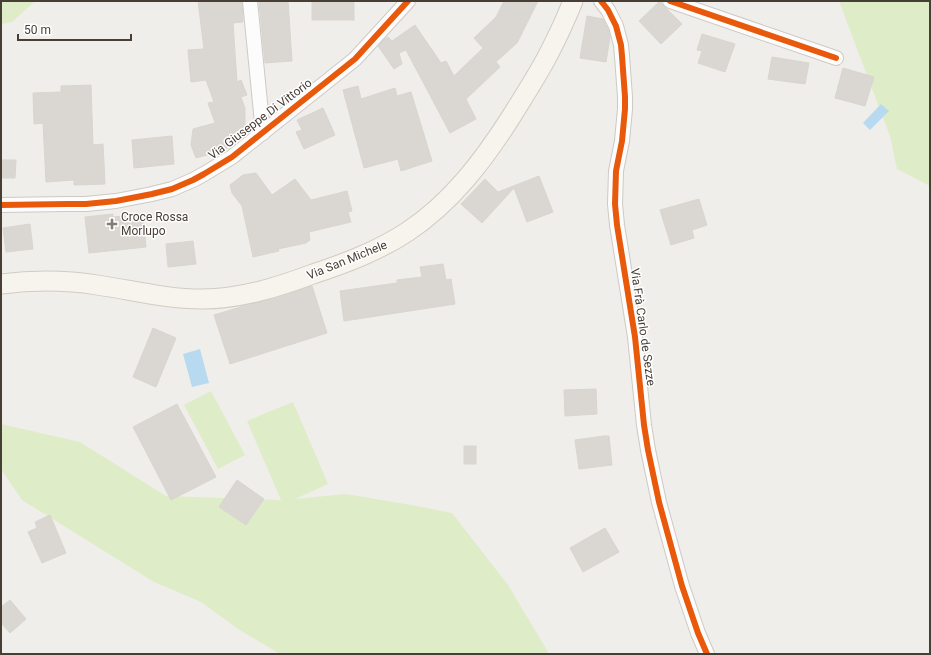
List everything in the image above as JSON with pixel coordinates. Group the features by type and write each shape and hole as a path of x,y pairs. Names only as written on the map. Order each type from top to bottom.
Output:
{"main road":[{"name":"Via San Michele","path":"1,284 32,281 58,281 97,285 172,297 199,299 223,298 289,283 374,251 401,236 427,218 453,194 476,167 499,135 534,79 553,45 573,1"}],"street":[{"path":"250,1 263,133"},
{"name":"Via Giuseppe Di Vittorio","path":"1,205 86,204 116,201 152,194 182,185 204,174 232,157 355,59 408,1"},
{"name":"Via Frà Carlo de Sezze","path":"601,1 608,10 616,26 621,45 625,109 624,126 616,176 615,204 635,337 648,450 659,502 682,586 698,633 707,654"},
{"path":"670,1 836,58"}],"green space":[{"path":"1,1 35,1 12,22 1,24"},
{"path":"839,1 930,1 930,186 897,169 890,136"},
{"path":"211,391 245,455 218,469 184,405"},
{"path":"293,402 328,484 295,499 346,494 452,513 508,585 548,654 280,654 238,629 201,602 154,582 22,500 1,469 1,424 80,442 166,496 281,500 247,421"}],"water":[{"path":"881,104 889,111 870,130 863,123"},
{"path":"200,349 209,383 192,387 183,354"}],"building":[{"path":"198,1 242,1 243,22 233,23 237,82 241,80 247,95 241,97 245,108 245,136 236,143 227,144 226,150 196,158 191,145 193,129 215,123 208,103 214,102 206,80 191,82 188,50 204,49"},
{"path":"259,1 288,1 292,61 265,63"},
{"path":"312,1 354,1 354,20 312,20"},
{"path":"504,1 538,1 517,43 496,62 500,67 466,99 476,119 450,133 406,50 399,53 402,64 394,69 378,46 388,37 392,41 415,25 441,63 446,61 454,76 483,48 474,38 496,17"},
{"path":"660,1 664,7 682,24 661,44 639,21"},
{"path":"587,16 603,19 608,29 610,37 606,62 580,58"},
{"path":"702,34 735,44 725,72 698,63 702,51 697,50"},
{"path":"772,57 809,63 805,84 768,79"},
{"path":"843,68 874,77 865,106 835,98"},
{"path":"91,85 93,145 103,144 105,184 74,185 74,180 46,182 43,123 34,124 33,93 61,92 61,86"},
{"path":"358,86 361,99 395,88 397,96 411,92 432,161 401,171 398,159 364,168 343,90"},
{"path":"323,108 335,135 304,149 296,132 302,130 297,120"},
{"path":"172,136 174,164 134,168 132,140"},
{"path":"1,160 16,160 15,178 1,178"},
{"path":"256,173 272,195 295,179 311,200 347,191 352,211 348,212 351,222 309,232 310,240 306,243 278,249 279,251 253,257 242,206 232,193 230,185 243,175"},
{"path":"539,176 553,212 527,222 514,188 482,223 461,204 485,179 498,192"},
{"path":"699,199 707,225 692,230 694,238 671,245 660,210"},
{"path":"113,214 113,217 143,214 146,247 89,253 85,217"},
{"path":"30,224 33,249 6,252 3,228"},
{"path":"193,241 196,264 168,267 166,244"},
{"path":"443,264 446,280 451,279 455,304 344,321 340,291 397,283 397,280 422,277 420,267"},
{"path":"312,286 327,333 230,364 214,315 276,298"},
{"path":"153,328 176,338 156,387 133,377"},
{"path":"596,389 597,414 565,416 564,390"},
{"path":"177,404 216,477 171,500 133,427"},
{"path":"609,436 612,465 579,469 575,440"},
{"path":"464,446 476,446 476,464 464,464"},
{"path":"237,480 264,499 246,525 219,507"},
{"path":"50,515 66,553 42,563 28,532 37,528 35,522"},
{"path":"605,528 619,552 583,572 570,548"},
{"path":"10,600 26,619 10,633 1,623 1,607"}],"cycle path":[{"path":"1,205 86,204 116,201 172,189 193,180 232,157 355,59 408,1"},
{"path":"601,1 608,10 616,26 621,45 625,109 622,141 616,171 615,204 635,337 648,450 659,502 682,586 698,633 707,654"},
{"path":"670,1 836,58"}],"place":[{"name":"Croce Rossa Morlupo","path":"112,224"}]}
